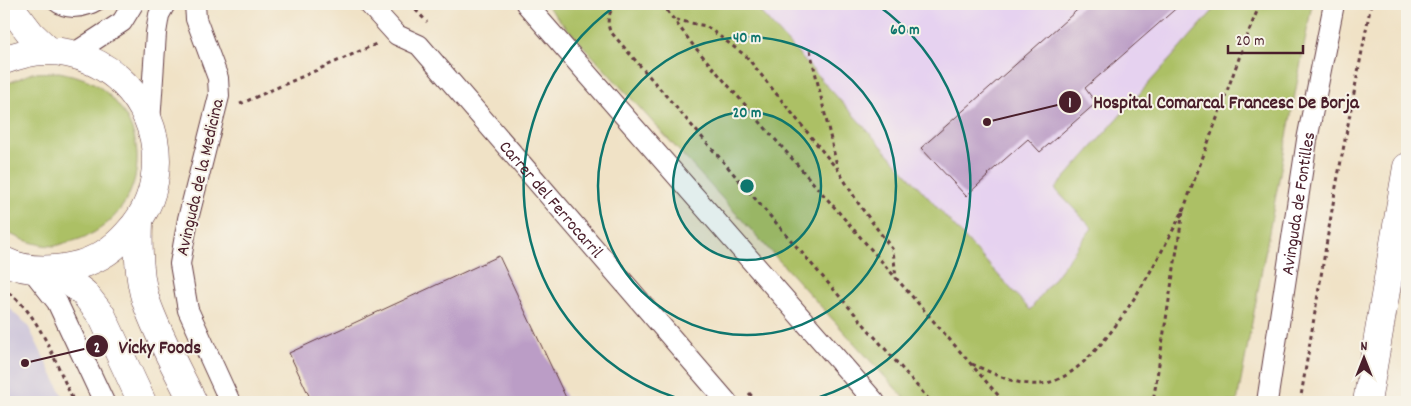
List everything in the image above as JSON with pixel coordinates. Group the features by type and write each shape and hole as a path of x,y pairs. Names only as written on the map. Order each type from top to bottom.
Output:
{"main road":[{"path":"8,4 31,34 60,52 98,63 121,79 138,99 150,123 156,148 156,174 150,199 138,222 116,246 87,263 43,270"},
{"path":"4,60 20,54 60,52"},
{"path":"1367,402 1407,167"},
{"path":"138,222 138,256 146,301 193,402"},
{"path":"4,261 43,270 84,293 102,316 142,402"}],"street":[{"path":"60,52 122,22 133,4"},
{"path":"150,123 156,33 159,14 166,4"},
{"name":"Avinguda de la Medicina","path":"195,4 196,20 218,78 219,96 188,219 180,264 188,310 230,402"},
{"name":"Carrer del Ferrocarril","path":"368,4 397,35 419,45 727,402"},
{"path":"526,4 875,402"},
{"name":"Avinguda de Fontilles","path":"1268,402 1307,140 1334,4"},
{"path":"43,270 104,402"}],"lane":[{"path":"52,4 59,10 77,13 100,4"}],"path":[{"path":"615,4 608,17 610,32 931,402"},
{"path":"662,4 693,45 1004,402"},
{"path":"970,363 1009,380 1025,384 1055,382 1075,370 1115,327 1158,258 1183,211 1260,4"},
{"path":"1300,402 1334,192 1371,4"},
{"path":"675,20 706,26 746,56 838,170 860,206 893,250 896,279"},
{"path":"235,107 397,35"},
{"path":"810,50 838,170"},
{"path":"1152,402 1183,211"},
{"path":"4,290 20,301 37,323 74,402"}],"shaded area":[{"path":"753,4 1219,4 1056,189 1092,227 1030,310"},
{"path":"4,301 27,324 66,402 4,402"}],"green space":[{"path":"545,4 753,4 1030,310 1092,228 1055,189 1219,4 1312,4 1237,402 908,402"},
{"path":"59,72 90,81 107,93 118,105 130,125 136,146 137,167 132,187 123,206 109,222 91,234 55,246 28,242 4,231 4,85 32,73"}],"building":[{"path":"1084,4 1181,4 1085,88 1096,103 1040,152 1028,139 966,196 921,148"},
{"path":"499,256 568,402 312,402 289,353"}],"place":[{"name":"Hospital Comarcal Francesc De Borja","path":"987,122"},
{"name":"Vicky Foods","path":"25,363"}]}
